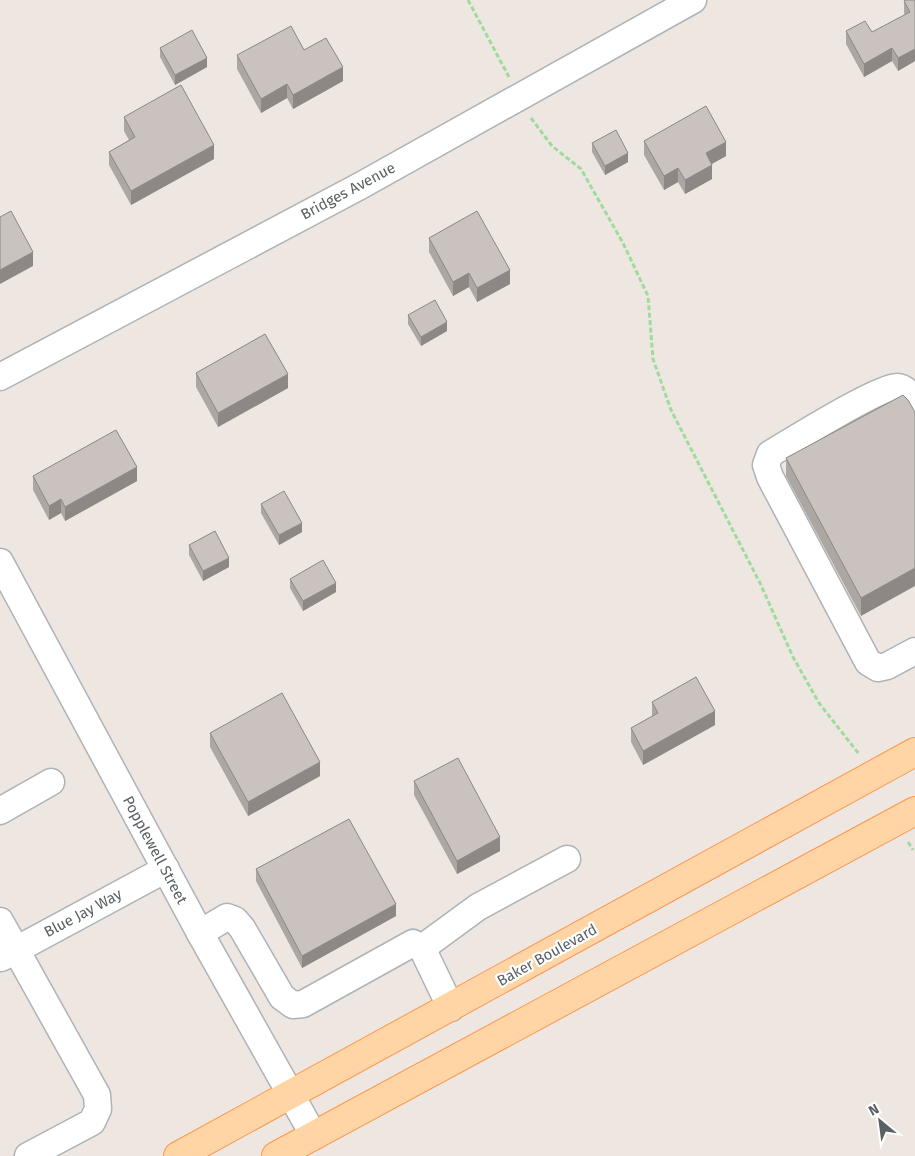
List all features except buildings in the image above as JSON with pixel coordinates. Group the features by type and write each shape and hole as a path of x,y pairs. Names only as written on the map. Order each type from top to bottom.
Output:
{"main road":[{"name":"Baker Boulevard","path":"178,1156 915,752"},
{"path":"276,1156 915,811"}],"street":[{"name":"Bridges Avenue","path":"0,377 360,186 693,0"},
{"path":"915,405 908,392 896,387 877,393 770,454 766,465 770,476 868,662 878,668 887,666 915,651"},
{"name":"Popplewell Street","path":"0,562 200,933 314,1136"},
{"path":"0,811 51,782"},
{"path":"422,948 478,907 567,859"},
{"name":"Blue Jay Way","path":"8,954 166,869"},
{"path":"200,933 227,917 235,920 242,928 282,997 293,1005 303,1004 413,943 422,948 450,1008"},
{"path":"0,921 8,954 97,1095 98,1109 92,1122 28,1156"}],"path":[{"path":"468,0 535,125 552,146 581,169 623,242 648,296 653,359 671,410 760,583 793,657 819,703 854,747 872,776"},
{"path":"915,848 913,850 915,854"}]}
